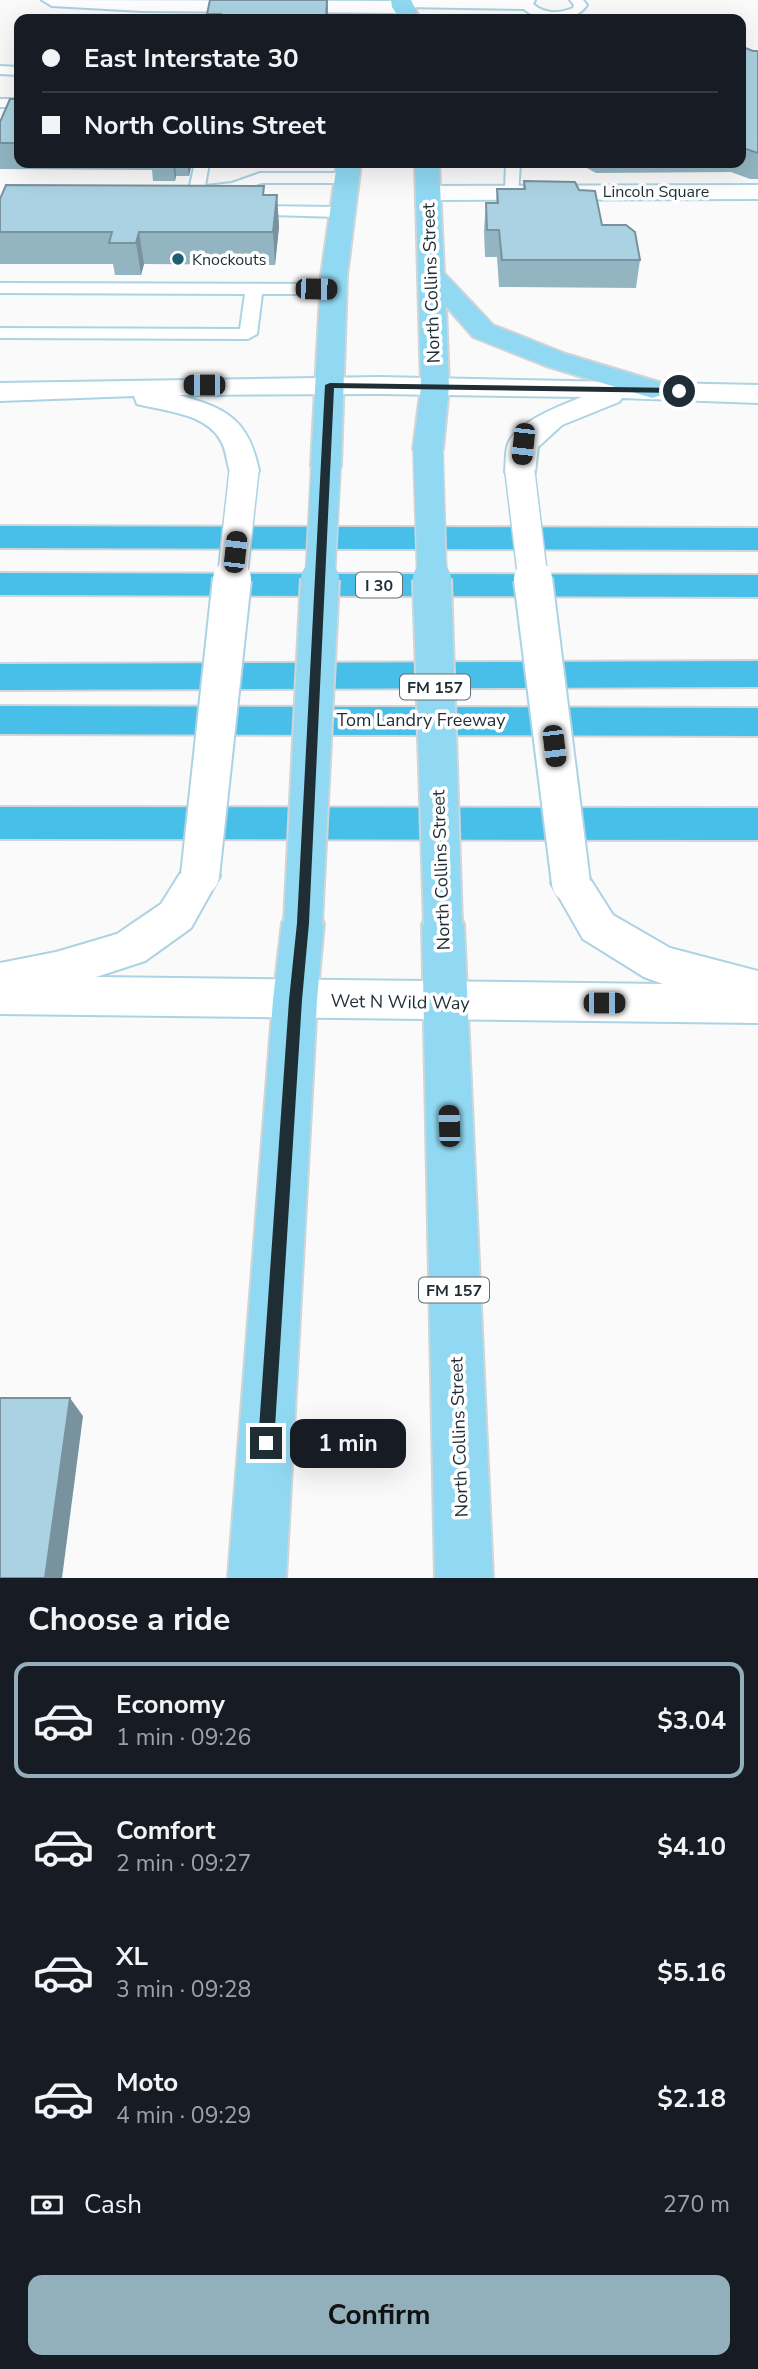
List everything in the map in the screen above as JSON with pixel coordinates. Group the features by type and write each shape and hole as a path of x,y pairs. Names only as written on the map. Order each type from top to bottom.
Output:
{"highway":[{"path":"0,537 758,539"},
{"name":"I 30","path":"0,584 758,586"},
{"path":"0,677 758,674"},
{"name":"Tom Landry Freeway","path":"0,720 758,722"},
{"path":"0,823 758,824"},
{"path":"0,845 361,824"}],"main road":[{"path":"52,0 142,5 401,10"},
{"name":"North Collins Street","path":"427,168 435,387 428,449 464,1578"},
{"path":"257,1578 295,1000 303,923 333,289 339,212 347,170"},
{"name":"Lincoln Square","path":"428,193 758,192"},
{"path":"433,277 483,331 556,360 652,389"},
{"path":"0,392 180,385 330,385 652,389 758,394"},
{"path":"0,981 56,971 130,948 176,916 200,876 244,471 238,442 223,423 181,403 83,388"},
{"path":"652,389 606,397 552,419 523,444 520,472 571,883 598,927 659,964 758,989"},
{"name":"Wet N Wild Way","path":"0,995 758,1004"}],"lane":[{"path":"566,14 577,11 581,5 576,0"},
{"path":"401,10 528,2"},
{"path":"200,168 191,190 234,187 261,170 347,170"},
{"path":"513,168 513,192"},
{"path":"229,211 339,212"},
{"path":"0,288 333,289"},
{"path":"0,333 248,334 254,289"}],"building":[{"path":"210,0 327,0 326,14 207,14"},
{"path":"746,48 758,51 758,153 746,149"},
{"path":"10,99 14,99 14,143 0,143 0,122"},
{"path":"524,181 575,182 579,190 595,191 602,225 626,225 635,232 640,260 502,260 499,230 487,230 486,203 498,203 497,189 525,189"},
{"path":"6,185 264,186 263,195 277,195 273,232 139,232 136,243 109,243 112,232 0,232 0,199"},
{"path":"0,1398 70,1398 45,1578 0,1578"}],"place":[{"name":"Knockouts","path":"178,259"}],"route":[{"path":"266,1443 295,1000 303,923 330,385 679,391"}]}
